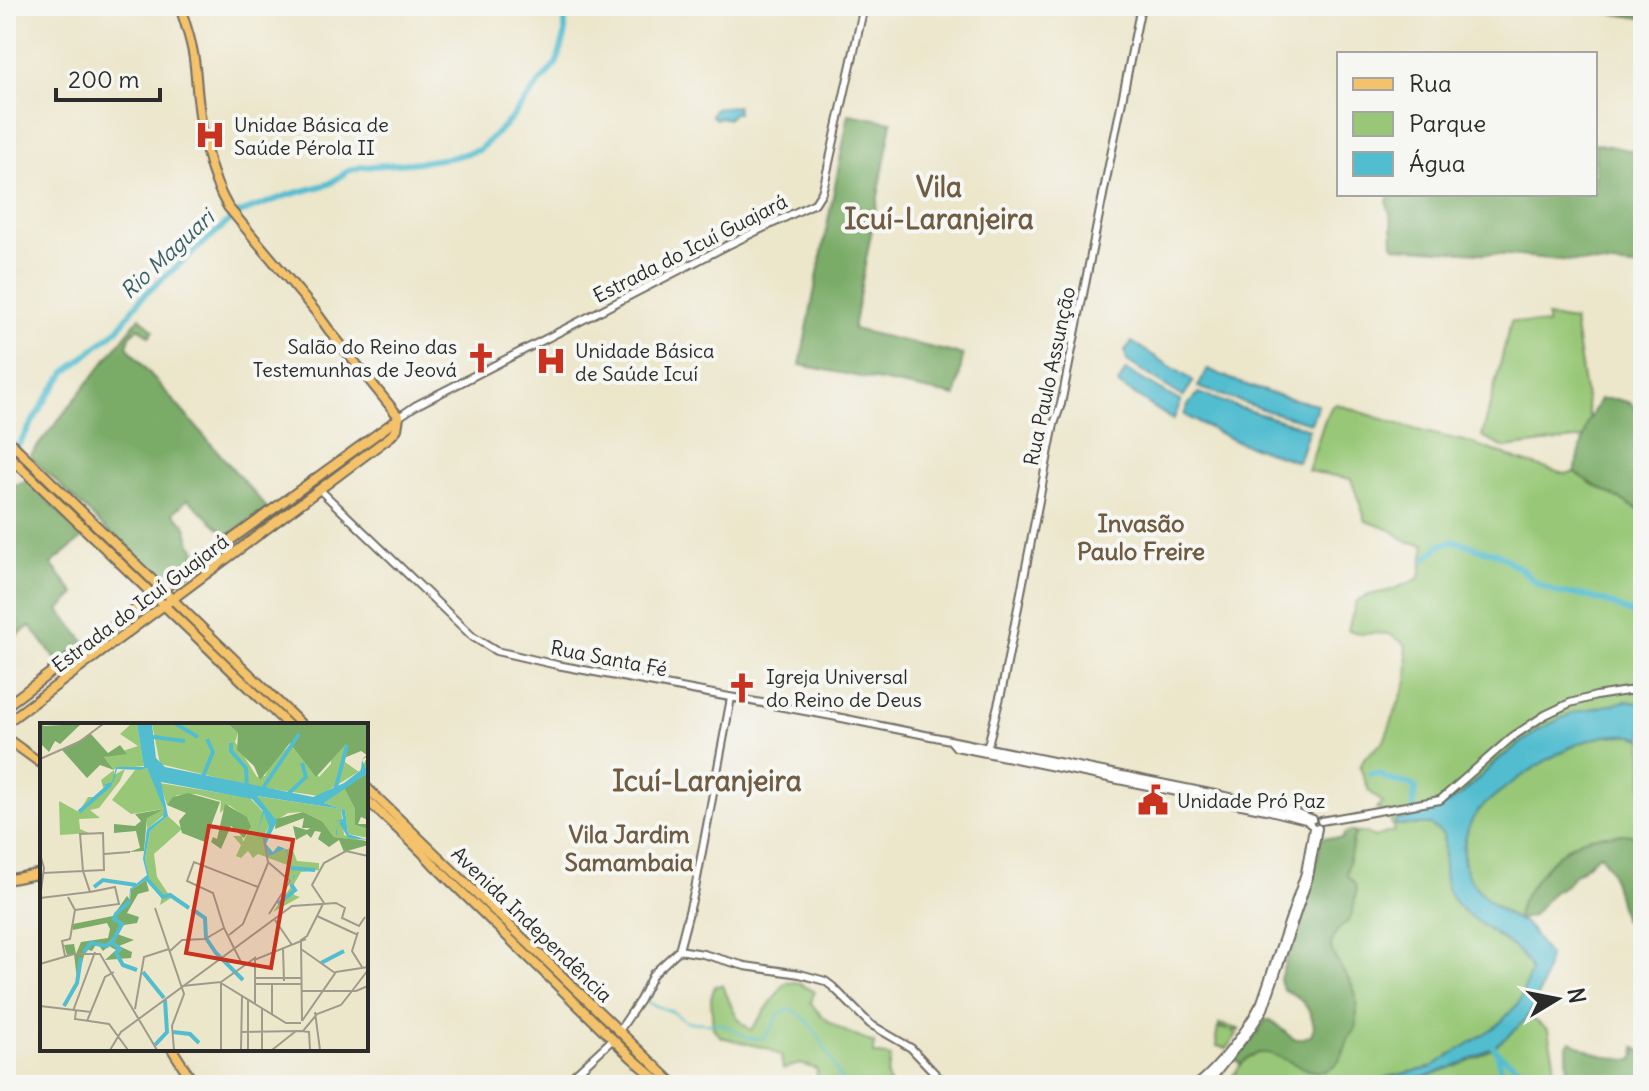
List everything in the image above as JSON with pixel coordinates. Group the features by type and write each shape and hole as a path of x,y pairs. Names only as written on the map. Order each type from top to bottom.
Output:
{"main road":[{"path":"180,6 193,49 199,109 219,190 235,216 399,417"},
{"name":"Estrada do Icuí Guajará","path":"6,723 319,489 392,428 399,417"},
{"name":"Estrada do Icuí Guajará","path":"6,706 153,596 392,428"},
{"path":"12,444 172,599 286,723"},
{"path":"6,454 163,606 300,723"},
{"path":"6,473 16,464"},
{"path":"98,543 110,538"},
{"path":"140,606 149,616"},
{"path":"55,686 51,679 57,673 56,669"},
{"path":"6,738 40,763"},
{"name":"Avenida Independência","path":"368,789 522,936 535,957"},
{"name":"Avenida Independência","path":"368,801 535,957 663,1085"},
{"path":"6,882 40,875"},
{"name":"Avenida Independência","path":"616,1035 675,1085"},
{"path":"173,1051 195,1085"}],"street":[{"name":"Estrada do Icuí Guajará","path":"399,417 415,406 815,203 825,181 864,6"},
{"name":"Rua Paulo Assunção","path":"987,750 1141,6"},
{"name":"Rua Santa Fé","path":"319,489 448,615 480,643 496,651 1284,808 1315,824"},
{"path":"1204,1085 1229,1053 1261,1002 1305,873 1315,824 1440,800 1512,737 1545,715 1570,703 1596,696 1643,691"},
{"path":"563,1085 616,1035 653,974 679,950 695,889 731,698"},
{"path":"679,950 825,981 870,1024 911,1048 946,1085"},
{"path":"1196,1085 1229,1053"}],"green space":[{"path":"1561,6 1643,6 1643,18"},
{"path":"849,114 892,122 853,329 963,355 956,396 800,365"},
{"path":"1597,143 1643,153 1643,268 1397,247 1393,244 1389,196 1597,196"},
{"path":"140,317 154,331 149,336 139,327 131,334 127,346 267,508 228,536 188,499 173,513 185,524 196,550 192,564 163,585 30,456"},
{"path":"1547,317 1574,321 1592,437 1505,448 1482,437 1511,321 1547,325"},
{"path":"1643,353 1643,512 1575,472 1587,424 1600,399 1631,403 1640,412 1638,382"},
{"path":"1336,404 1417,430 1472,443 1565,474 1575,472 1643,512 1643,704 1627,701 1540,729 1497,760 1460,796 1444,806 1395,824 1430,825 1443,834 1446,878 1482,924 1518,951 1527,963 1531,971 1519,1003 1499,1025 1430,1068 1388,1077 1369,1085 1232,1085 1231,1078 1246,1058 1259,1053 1272,1053 1298,1065 1325,1071 1336,1065 1356,1026 1357,1016 1356,995 1331,952 1330,943 1340,926 1350,917 1356,892 1354,882 1347,876 1353,840 1356,833 1374,837 1394,831 1388,814 1376,809 1383,803 1369,791 1360,767 1364,758 1384,741 1407,681 1405,644 1389,634 1362,634 1348,630 1356,602 1420,578 1425,544 1407,542 1391,530 1366,521 1351,479 1308,471 1324,422"},
{"path":"27,480 84,537 51,564 75,594 59,610 86,643 59,663 30,626 6,644 6,481 16,485"},
{"path":"1632,735 1643,739 1643,836 1596,836 1581,840 1561,852 1524,898 1517,920 1479,892 1467,873 1464,847 1471,822 1485,804 1515,780 1570,748 1601,737"},
{"path":"1345,833 1356,833 1347,876 1355,884 1355,902 1349,920 1337,931 1331,944 1354,990 1356,1027 1339,1060 1325,1071 1303,1068 1271,1054 1261,1053 1251,1056 1241,1065 1235,1058 1265,1020 1271,1020 1293,1039 1311,1035 1314,1027 1308,1009 1283,989 1280,979 1322,837 1342,839"},
{"path":"1621,834 1643,836 1643,943 1632,945 1636,933 1632,922 1624,921 1611,871 1600,854 1566,885 1553,892 1532,916 1517,920 1524,898 1539,875 1558,855 1582,840"},
{"path":"797,982 814,992 811,1003 823,1017 847,1032 874,1043 874,1054 891,1057 887,1076 890,1085 816,1085 817,1069 800,1064 783,1069 781,1056 769,1049 721,1037 713,1028 711,998 715,986 722,985 736,1015 751,1030 785,983"},
{"path":"1528,1015 1548,1030 1554,1060 1554,1085 1391,1085 1440,1072 1475,1058 1497,1044"},
{"path":"1219,1024 1239,1029 1232,1031 1237,1034 1227,1049 1217,1046 1218,1028 1229,1030 1219,1027"},
{"path":"1571,1041 1601,1055 1625,1060 1633,1060 1635,1047 1643,1053 1643,1085 1597,1085 1594,1081 1588,1085 1568,1085 1567,1046"}],"water":[{"path":"737,106 738,113 733,113 728,119 716,119 711,115 715,108"},
{"path":"1132,342 1192,380 1183,397 1127,361 1125,350"},
{"path":"1208,369 1262,390 1318,404 1311,423 1198,387"},
{"path":"1126,370 1181,402 1173,420 1118,384"},
{"path":"1199,393 1309,429 1298,462 1233,440 1184,415"},
{"path":"1627,701 1643,704 1643,739 1626,735 1607,736 1570,747 1519,778 1484,805 1467,833 1463,858 1472,881 1493,904 1526,924 1549,956 1539,994 1529,1014 1498,1043 1456,1065 1411,1080 1369,1085 1388,1077 1430,1068 1498,1025 1519,1003 1531,971 1516,950 1458,906 1450,895 1444,873 1443,834 1430,825 1395,825 1396,821 1444,806 1460,796 1498,760 1540,729 1572,713"}],"waterway":[{"name":"Rio Maguari","path":"6,466 65,373 118,329 143,296 237,214 329,184 348,171 361,167 421,162 479,150 509,121 557,62 565,36 565,6"},
{"name":"Rio Maguari","path":"1426,559 1440,545 1455,541 1463,543 1497,553 1538,584 1559,593 1607,602 1643,619"},
{"path":"1637,615 1643,586"},
{"path":"1370,774 1379,773 1416,788 1413,800 1418,820"},
{"name":"Rio Maguari","path":"641,1000 673,1012 686,1022 721,1024 748,1038 762,1039 772,1028 777,1015 788,1010 796,1012 805,1018 821,1040 843,1085"},
{"path":"1490,1043 1501,1056 1548,1085"},
{"path":"1498,1053 1504,1084"}],"place":[{"name":"Unidae Básica de Saúde Pérola II","path":"210,135"},
{"name":"Salão do Reino das Testemunhas de Jeová","path":"481,358"},
{"name":"Unidade Básica de Saúde Icuí","path":"551,361"},
{"name":"Igreja Universal do Reino de Deus","path":"742,688"},
{"name":"Unidade Pró Paz","path":"1153,800"}],"district":[{"name":"Vila Icuí-Laranjeira","path":"939,203"},
{"name":"Invasão Paulo Freire","path":"1141,537"},
{"name":"Icuí-Laranjeira","path":"707,781"},
{"name":"Vila Jardim Samambaia","path":"629,848"}]}
